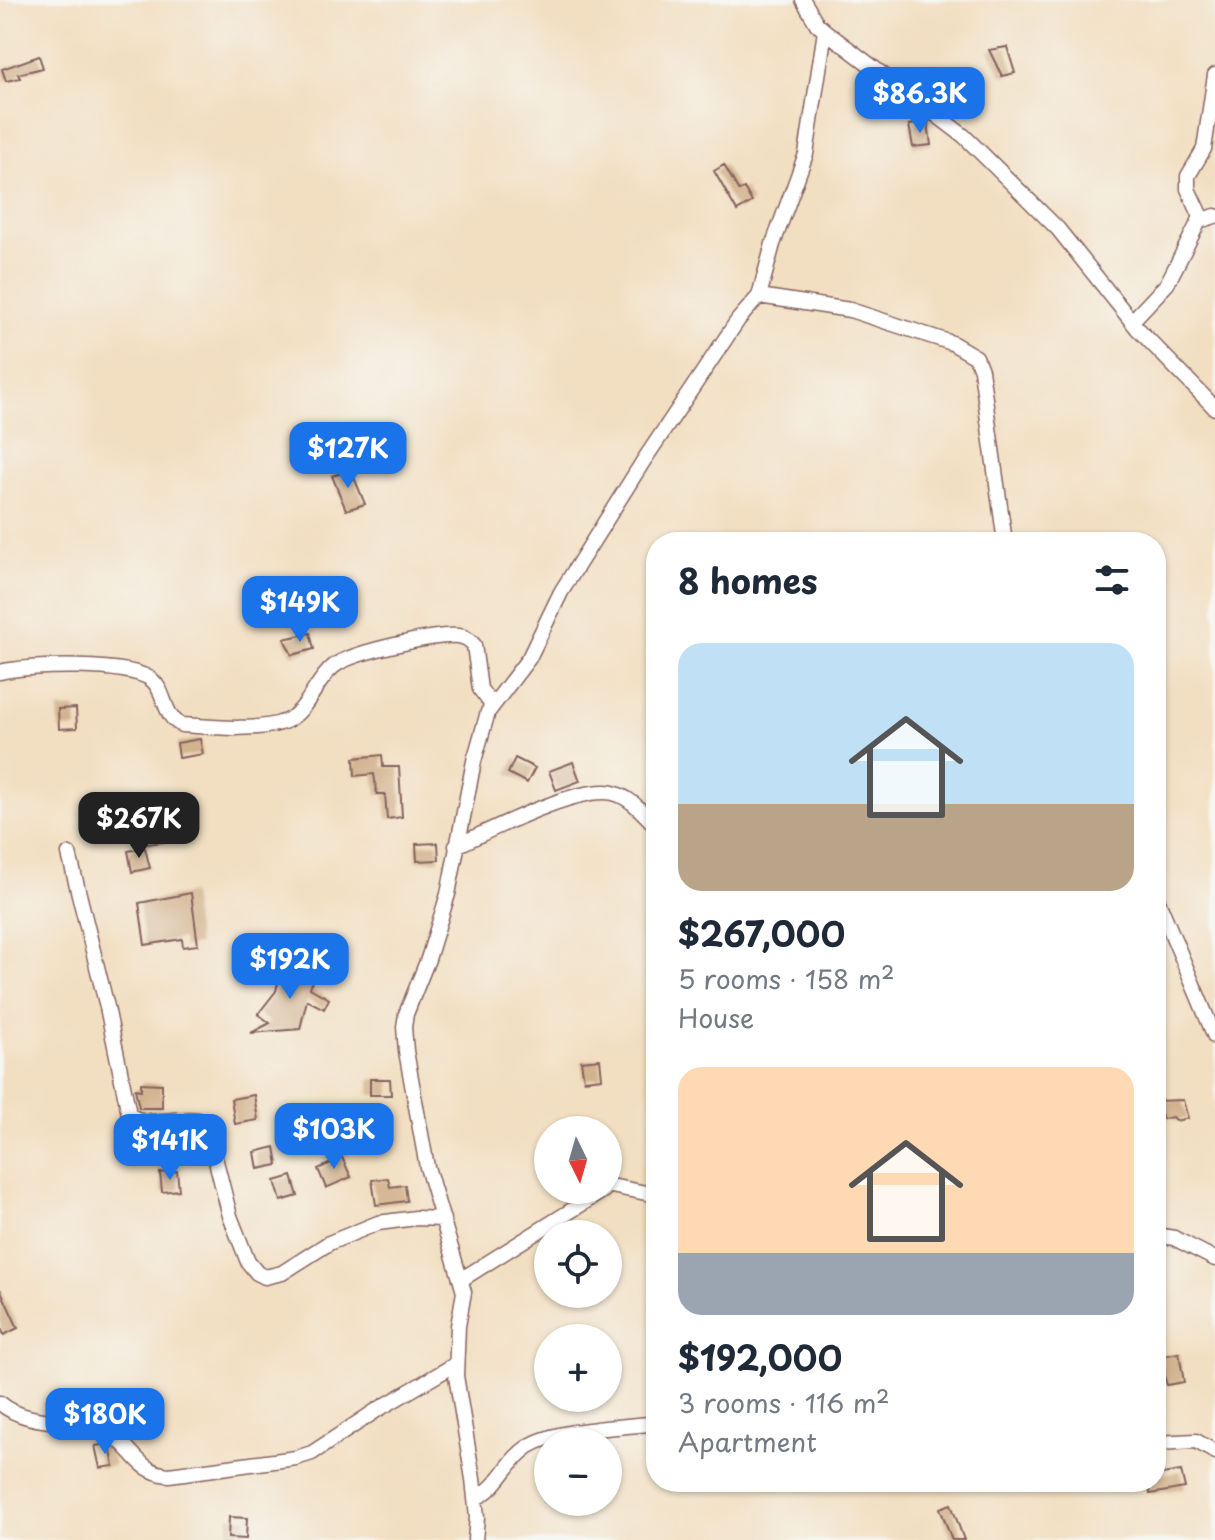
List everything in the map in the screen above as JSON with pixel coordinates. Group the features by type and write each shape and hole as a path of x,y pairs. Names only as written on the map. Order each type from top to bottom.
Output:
{"street":[{"path":"803,0 817,24 964,136 1058,229 1161,355 1215,408"},
{"path":"475,1540 475,1498 457,1395 458,1326 464,1292 427,1167 404,1027 406,1014 442,917 479,739 492,705 529,658 561,592 644,460 738,320 759,296 773,244 806,154 825,31"},
{"path":"1132,321 1167,284 1194,229 1209,218 1188,189 1188,176 1204,149 1215,75"},
{"path":"759,296 850,310 952,343 976,357 981,370 1004,532"},
{"path":"0,672 54,665 129,672 150,678 171,718 182,725 260,726 289,720 300,712 326,674 351,657 413,642 460,636 474,645 480,689 492,705"},
{"path":"456,846 534,812 601,793 611,793 634,804 646,816"},
{"path":"69,854 107,1007 129,1114 142,1121 193,1119 206,1122 230,1216 248,1262 257,1273 265,1277 282,1273 329,1243 378,1223 416,1218 443,1219"},
{"path":"1166,920 1215,1037"},
{"path":"622,1190 646,1194"},
{"path":"462,1279 582,1204"},
{"path":"1166,1237 1215,1259"},
{"path":"0,1403 22,1417 110,1434 151,1472 169,1475 296,1458 312,1453 377,1410 456,1364"},
{"path":"475,1498 495,1485 523,1451 537,1442 564,1434 646,1424"},
{"path":"1166,1442 1196,1441 1215,1452"}],"building":[{"path":"1007,47 1015,73 1002,76 989,50"},
{"path":"39,56 43,68 18,74 20,78 6,81 2,69"},
{"path":"928,122 931,145 913,147 909,125"},
{"path":"724,165 739,191 744,188 752,202 737,211 714,171"},
{"path":"351,470 365,504 346,510 332,476"},
{"path":"310,633 314,649 292,655 284,639"},
{"path":"76,708 77,728 59,729 58,709"},
{"path":"200,739 203,754 179,758 177,743"},
{"path":"382,755 383,767 399,767 402,817 387,819 385,794 377,794 374,774 355,776 354,758"},
{"path":"515,758 535,768 527,783 508,773"},
{"path":"573,762 580,781 556,790 549,771"},
{"path":"162,809 165,830 171,830 172,841 140,845 136,813"},
{"path":"438,843 439,860 417,861 416,844"},
{"path":"145,848 150,868 132,872 128,851"},
{"path":"191,893 198,945 183,947 182,939 145,945 139,903"},
{"path":"282,966 314,974 310,988 329,999 324,1009 307,1000 300,1029 251,1033 270,1023 258,1014 276,991"},
{"path":"600,1059 602,1078 584,1080 581,1061"},
{"path":"370,1079 390,1079 391,1095 370,1095"},
{"path":"141,1083 162,1084 162,1108 139,1108 135,1089 141,1090"},
{"path":"254,1095 258,1120 235,1124 231,1099"},
{"path":"1183,1100 1188,1118 1176,1121 1172,1117 1166,1118 1166,1101"},
{"path":"275,1147 278,1165 258,1169 255,1152"},
{"path":"340,1153 351,1177 326,1188 318,1169 331,1163 328,1158"},
{"path":"177,1171 179,1190 162,1192 160,1173"},
{"path":"292,1176 298,1196 281,1201 275,1181"},
{"path":"388,1178 390,1187 405,1185 407,1201 376,1205 372,1180"},
{"path":"0,1289 18,1328 4,1335 0,1326"},
{"path":"1179,1353 1184,1382 1167,1385 1166,1355"},
{"path":"107,1444 114,1466 100,1468 95,1446"},
{"path":"1181,1471 1185,1488 1166,1491 1166,1473"},
{"path":"951,1504 964,1540 952,1540 940,1508"},
{"path":"229,1517 247,1518 246,1539 228,1538"}]}
